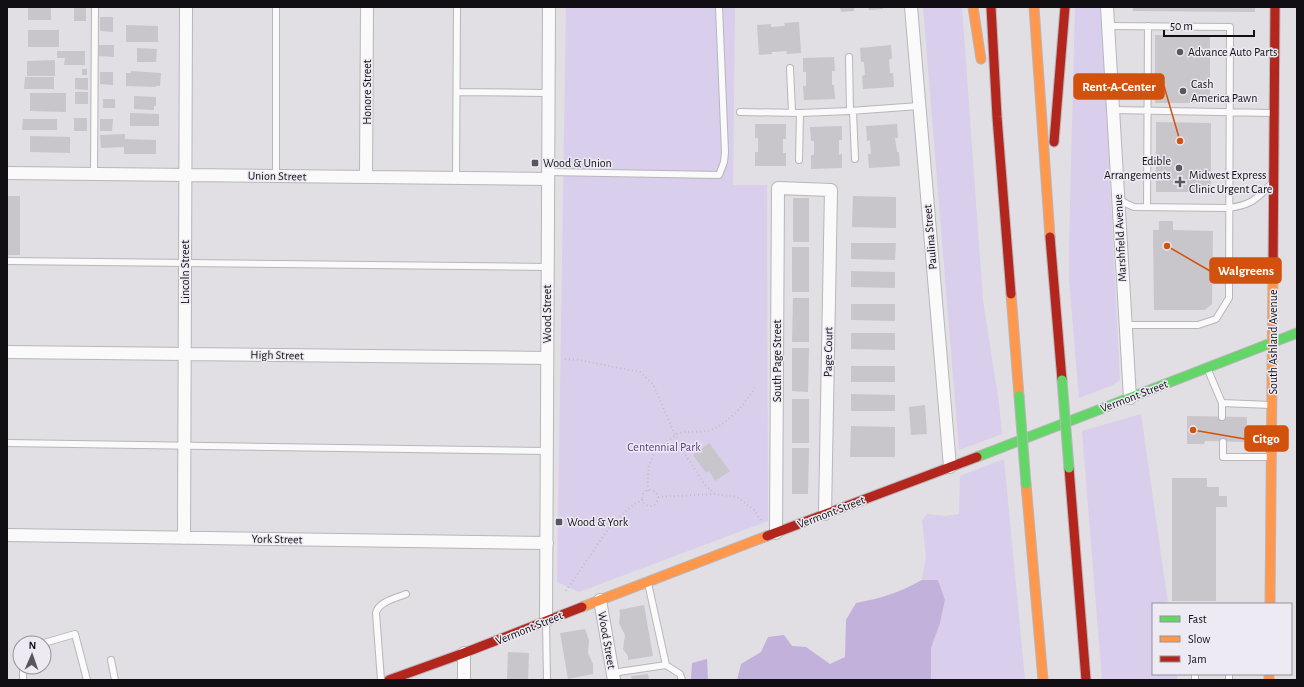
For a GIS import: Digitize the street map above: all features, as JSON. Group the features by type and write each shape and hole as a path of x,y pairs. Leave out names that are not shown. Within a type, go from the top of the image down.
{"main road":[{"path":"973,7 983,71"},
{"path":"991,7 997,117 1010,291 1043,680"},
{"path":"1034,7 1048,215 1086,680"},
{"path":"1048,215 1065,7"},
{"name":"South Ashland Avenue","path":"1270,603 1273,405 1274,7"},
{"path":"988,110 1010,291"},
{"name":"Vermont Street","path":"389,680 464,653 546,620 1058,426 1297,333"}],"street":[{"name":"Lincoln Street","path":"184,538 186,7"},
{"name":"Honore Street","path":"366,177 367,7"},
{"name":"Wood Street","path":"546,620 549,7"},
{"name":"Paulina Street","path":"911,7 950,467"},
{"name":"Marshfield Avenue","path":"1107,7 1130,398"},
{"name":"Union Street","path":"7,173 456,178 548,176"},
{"name":"South Page Street","path":"776,533 778,188 831,190"},
{"name":"Page Court","path":"825,514 831,190"},
{"name":"High Street","path":"7,352 547,358"},
{"name":"York Street","path":"7,535 547,543"},
{"name":"Wood Street","path":"600,600 613,676"},
{"path":"464,653 464,680"}],"lane":[{"path":"94,174 95,7"},
{"path":"276,7 276,176"},
{"path":"456,178 457,7"},
{"path":"548,176 719,175 724,162 725,152 719,7"},
{"path":"1108,26 1230,27 1229,298 1216,319 1198,325 1125,325"},
{"path":"1147,207 1148,26"},
{"path":"849,57 855,159"},
{"path":"790,68 792,112"},
{"path":"457,92 548,93"},
{"path":"740,112 800,113 919,106"},
{"path":"1113,110 1274,113"},
{"path":"799,160 800,113"},
{"path":"1118,198 1134,207 1229,208 1251,203 1274,181"},
{"path":"7,261 548,267"},
{"path":"1207,368 1222,402 1222,416"},
{"path":"1222,402 1273,405"},
{"path":"1223,442 1223,457 1272,457"},
{"path":"7,443 547,450"},
{"path":"648,582 666,665"},
{"path":"381,680 376,613 377,609 383,604 406,594"},
{"path":"546,620 547,680"},
{"path":"52,641 75,634 87,680"},
{"path":"111,660 115,680"},
{"path":"613,676 666,665 680,674 682,680"}],"path":[{"path":"565,359 579,360 640,372 653,384 681,448 692,466 705,485 715,494"},
{"path":"648,491 650,460 660,446 683,432 712,430 733,415 746,401 755,388"},
{"path":"648,491 653,491 658,497 655,504 650,506 643,500 644,493 648,491"},
{"path":"658,497 715,494 737,497 754,510 762,522"},
{"path":"566,591 613,522 634,504 643,500"}],"green space":[{"name":"Centennial Park","path":"566,7 735,7 733,185 767,185 768,521 579,592 557,582"},
{"path":"923,7 962,7 983,301 999,403 1002,434 959,450"},
{"path":"1075,7 1101,7 1120,380 1113,385 1079,398 1069,279"},
{"path":"1141,414 1168,603 1152,603 1152,675 1177,675 1177,680 1102,680 1082,431"},
{"path":"1004,459 1025,680 931,680 931,648 940,623 945,600 938,580 922,580 926,557 922,520 927,514 945,516 959,514 960,476"}],"shaded area":[{"path":"922,580 938,580 945,600 940,623 931,648 931,680 737,680 741,664 761,652 768,637 784,635 792,646 806,647 830,664 845,657 846,620 856,603 890,594"},
{"path":"707,659 708,680 691,680 692,663"}],"building":[{"path":"28,7 51,7 51,20 28,20"},
{"path":"840,7 854,7 854,11 841,12"},
{"path":"868,7 883,7 883,9 869,10"},
{"path":"1133,7 1255,7 1255,12 1133,11"},
{"path":"74,8 86,8 86,21 74,21"},
{"path":"100,17 113,17 113,32 100,31"},
{"path":"799,22 801,53 787,54 786,51 759,55 757,25 771,24 771,27 785,26 784,23"},
{"path":"126,25 158,26 158,42 126,42"},
{"path":"28,30 59,30 59,47 28,47"},
{"path":"1155,35 1210,35 1210,103 1155,103"},
{"path":"99,45 114,45 114,57 99,56"},
{"path":"891,45 892,59 889,59 890,73 893,73 894,87 863,89 862,76 865,75 864,62 861,62 860,48"},
{"path":"137,48 157,49 156,62 137,62"},
{"path":"57,51 85,51 85,65 64,65 65,58 57,58"},
{"path":"834,57 835,71 832,71 832,85 834,85 835,99 804,100 803,86 806,86 806,72 803,72 803,58"},
{"path":"55,60 55,76 27,76 27,61"},
{"path":"82,69 87,69 87,75 82,75"},
{"path":"131,71 161,73 160,86 126,86 126,73 131,73"},
{"path":"100,72 113,72 113,85 100,84"},
{"path":"25,77 54,77 54,89 24,89"},
{"path":"75,78 88,78 88,90 75,89"},
{"path":"75,92 88,92 88,104 75,104"},
{"path":"30,93 66,93 66,112 30,111"},
{"path":"134,96 156,97 156,106 154,106 154,110 134,109"},
{"path":"103,99 115,99 115,108 103,108"},
{"path":"130,113 159,114 159,126 130,126"},
{"path":"74,118 87,118 87,131 74,131"},
{"path":"23,119 57,119 57,130 22,130"},
{"path":"100,119 113,119 112,131 100,131"},
{"path":"1156,122 1211,123 1211,192 1156,192"},
{"path":"755,124 786,124 786,139 783,139 783,153 786,153 786,166 755,166 755,152 758,152 758,138 755,138"},
{"path":"897,124 898,138 895,138 897,152 899,152 900,166 869,168 868,154 871,154 870,140 867,141 866,126"},
{"path":"842,126 842,140 839,140 839,155 842,154 842,168 811,169 811,155 814,155 814,141 811,141 810,127"},
{"path":"125,134 125,139 156,140 156,154 124,154 124,147 101,148 100,135"},
{"path":"30,136 70,137 70,153 30,152"},
{"path":"7,196 20,196 20,255 7,255"},
{"path":"853,196 896,197 896,228 852,227"},
{"path":"793,198 809,198 809,242 793,242"},
{"path":"1159,221 1173,221 1173,230 1213,231 1212,304 1205,310 1154,310 1153,230 1159,230"},
{"path":"851,243 896,243 895,260 851,259"},
{"path":"792,247 809,247 809,292 792,292"},
{"path":"851,271 895,272 895,288 851,287"},
{"path":"793,298 809,298 809,342 792,342"},
{"path":"851,304 895,304 895,321 851,320"},
{"path":"851,333 895,333 895,350 851,349"},
{"path":"792,348 809,348 808,392 792,391"},
{"path":"851,366 895,366 895,382 851,382"},
{"path":"851,394 895,395 895,411 851,411"},
{"path":"792,399 809,399 809,443 792,443"},
{"path":"925,405 927,434 911,435 909,407"},
{"path":"1187,416 1247,417 1247,442 1205,441 1204,444 1187,444"},
{"path":"851,426 895,427 895,457 850,457"},
{"path":"709,443 730,471 715,481 709,471 706,473 693,455"},
{"path":"792,448 809,448 808,494 792,494"},
{"path":"1172,478 1207,478 1207,487 1219,487 1219,496 1227,496 1227,507 1216,507 1216,601 1172,601"},
{"path":"644,605 653,656 628,660 628,656 623,649 625,635 619,623 619,610"},
{"path":"585,629 589,640 588,653 593,664 593,674 568,679 560,633"},
{"path":"508,652 529,653 528,679 507,679"},
{"path":"648,674 649,680 632,680 631,676"}],"traffic: fast":[{"path":"977,457 1297,333"},
{"path":"1062,380 1069,468"},
{"path":"1019,396 1026,484"}],"traffic: slow":[{"path":"973,7 981,59"},
{"path":"1034,7 1050,237"},
{"path":"1270,603 1273,270"},
{"path":"1011,294 1019,396"},
{"path":"1026,484 1043,680"},
{"path":"582,607 767,536"},
{"path":"1269,675 1269,680"}],"traffic: jam":[{"path":"991,7 997,117 1011,294"},
{"path":"1054,142 1065,7"},
{"path":"1273,270 1275,7"},
{"path":"1050,237 1062,380"},
{"path":"767,536 977,457"},
{"path":"1069,468 1086,680"},
{"path":"389,680 464,653 582,607"}],"place":[{"name":"Advance Auto Parts","path":"1180,52"},
{"name":"Cash America Pawn","path":"1183,91"},
{"name":"Rent-A-Center","path":"1180,141"},
{"name":"Wood & Union","path":"535,163"},
{"name":"Edible Arrangements","path":"1179,168"},
{"name":"Midwest Express Clinic Urgent Care","path":"1180,182"},
{"name":"Walgreens","path":"1167,246"},
{"name":"Citgo","path":"1193,430"},
{"name":"Wood & York","path":"559,522"}]}
